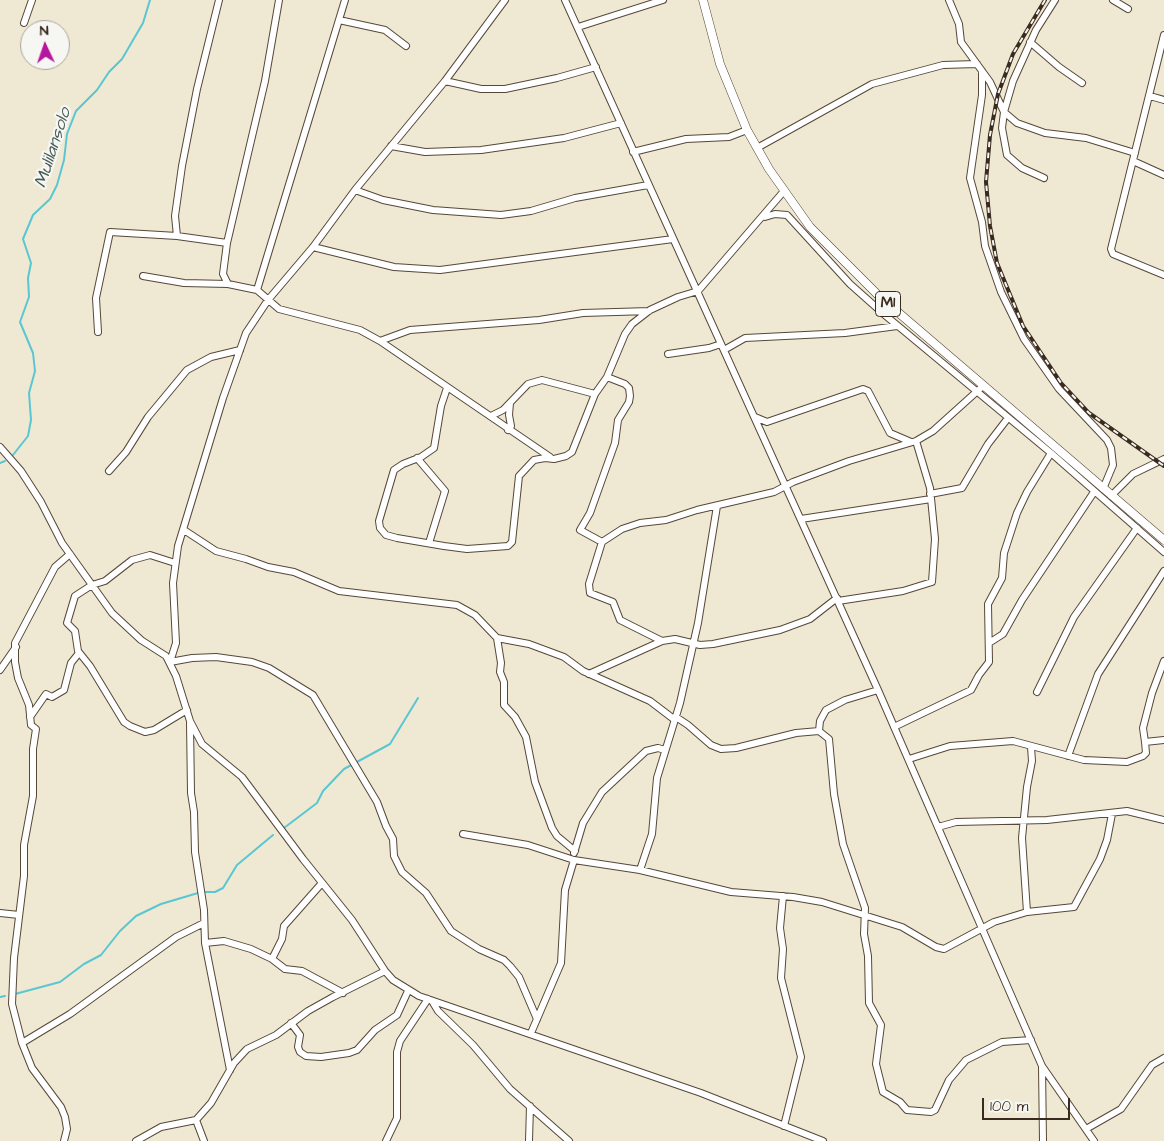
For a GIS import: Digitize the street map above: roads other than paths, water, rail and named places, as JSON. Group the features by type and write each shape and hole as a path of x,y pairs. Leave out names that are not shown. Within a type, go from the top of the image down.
{"main road":[{"name":"M1","path":"704,0 720,64 747,130 784,191 810,227 844,264 1098,490 1111,496 1164,540"}],"street":[{"path":"25,20 32,0"},
{"path":"177,236 175,216 179,181 197,90 219,0"},
{"path":"228,284 223,274 227,243 265,81 279,0"},
{"path":"257,290 345,0"},
{"path":"170,662 176,643 173,583 175,563 246,333 268,300 313,247 354,190 445,81 505,0"},
{"path":"565,0 909,759 1042,1066 1094,1141"},
{"path":"578,27 663,0"},
{"path":"949,0 959,24 961,42 982,71 1004,112 1018,124 1052,135 1086,138 1135,153"},
{"path":"1044,178 1022,168 1007,156 1003,139 1004,112 1011,87 1030,42 1055,0"},
{"path":"1113,0 1128,8"},
{"path":"339,20 385,30 406,46"},
{"path":"1164,35 1111,251 1113,254 1164,275"},
{"path":"1030,42 1082,83"},
{"path":"757,148 872,84 942,65 977,64"},
{"path":"445,81 481,89 505,89 549,80 596,67"},
{"path":"982,71 982,95 970,178 982,222 985,246 1001,292 1024,339 1059,389 1108,440 1113,464 1098,490 1022,600 1003,634 989,643"},
{"path":"1150,96 1164,100"},
{"path":"391,146 425,152 481,150 564,138 621,123"},
{"path":"633,152 676,141 729,137 747,130"},
{"path":"1133,161 1164,175"},
{"path":"354,190 383,200 433,210 501,215 531,211 583,196 648,185"},
{"path":"447,388 437,425 434,448 394,470 379,521 380,528 386,535 397,538 467,549 511,545 518,476 534,460 554,459 566,456 572,452 595,394 607,377 625,334 632,324 650,310 678,297 698,291 764,217 784,191"},
{"path":"764,217 776,214 787,215 850,284 976,392 1098,490 1164,552"},
{"path":"98,332 96,298 110,232 177,236 227,243"},
{"path":"313,247 394,267 440,270 673,239"},
{"path":"143,276 184,283 228,284 257,290 279,309 360,330 436,378 447,388 491,416 508,430 554,459"},
{"path":"380,341 410,330 539,320 583,313 650,310"},
{"path":"668,354 722,347 745,338 845,333 897,326"},
{"path":"109,471 126,452 148,417 187,370 207,358 240,350"},
{"path":"602,542 580,530 590,513 615,443 618,420 629,402 630,396 629,388 625,384 607,377"},
{"path":"491,416 503,410 528,384 542,380 595,394"},
{"path":"662,641 620,620 613,602 590,593 589,584 602,542 622,530 640,523 666,520 697,510 754,498 849,460 913,441 933,431 983,386"},
{"path":"755,416 767,422 863,389 868,391 890,433 913,441"},
{"path":"508,430 511,426 509,415 510,403"},
{"path":"801,519 930,496 962,488 988,444 1008,418"},
{"path":"589,674 662,641 675,639 713,644 780,630 810,618 837,600 903,591 932,582 935,539 930,496 913,441"},
{"path":"0,447 32,487 70,554 112,613 127,629 154,650 166,656 170,662 190,721 202,744 242,777 322,883 361,931 385,971 408,991 701,1093 823,1141"},
{"path":"894,727 971,690 978,674 989,662 988,604 1002,578 1004,553 1017,513 1027,492 1051,454"},
{"path":"417,458 445,491 429,543"},
{"path":"1111,496 1133,474 1164,459"},
{"path":"640,870 652,834 655,787 694,643 717,506"},
{"path":"1037,692 1074,617 1137,528"},
{"path":"184,530 216,551 246,558 268,568 294,572 339,591 457,605 475,614 497,638 502,664 500,672 504,682 504,705 515,717 526,737 535,782 552,828 557,836 575,850"},
{"path":"64,1141 67,1129 61,1107 32,1068 22,1043 12,1004 24,845 34,780 33,749 36,729 31,725 29,705 18,678 15,643 55,567 70,554"},
{"path":"175,563 156,556 143,555 132,560 105,581 92,585 75,596 67,623 75,631 79,653 90,666 124,722 144,732 154,730 187,710"},
{"path":"1068,756 1098,674 1164,571"},
{"path":"497,638 529,644 558,655 589,674 640,696 688,725 711,745 721,749 736,748 796,733 819,731 829,739 834,794 843,844 863,896 864,934 868,956 869,1003 882,1031 876,1053 876,1064 883,1092 900,1102 905,1109 931,1112 935,1110 949,1080 966,1060 1002,1042 1031,1040"},
{"path":"0,670 16,647"},
{"path":"30,717 46,694 52,697 64,690 71,663 79,653"},
{"path":"170,662 192,658 216,657 252,662 269,668 314,695 377,802 393,840 394,856 399,866 426,893 451,931 472,946 504,960 510,966 519,977 537,1019"},
{"path":"909,759 950,746 1013,741 1084,760 1127,762 1143,756 1146,752 1143,728 1152,693 1164,661"},
{"path":"819,731 820,721 826,710 845,700 878,690"},
{"path":"190,721 191,793 205,943 230,1070"},
{"path":"1145,742 1164,740"},
{"path":"1027,912 1022,838 1027,787 1032,762 1031,747"},
{"path":"530,1033 563,955 564,897 583,824 602,792 646,751 658,748 665,750"},
{"path":"938,826 956,822 1024,820 1130,811 1164,820"},
{"path":"463,834 528,845 574,859 640,870 731,892 783,896 822,902 902,927 936,947 944,949 983,927 1027,912 1070,908 1077,904 1100,859 1107,840 1112,814"},
{"path":"272,959 282,939 284,926 322,883"},
{"path":"783,896 780,928 783,949 781,978 801,1057 784,1126"},
{"path":"0,913 19,915"},
{"path":"22,1043 42,1032 127,974 176,937 204,923"},
{"path":"205,943 230,942 272,959 285,969 302,971 342,993"},
{"path":"136,1141 161,1127 196,1120 211,1103 230,1070 248,1049 276,1035 308,1012 385,971"},
{"path":"291,1023 300,1035 298,1047 300,1052 306,1056 321,1057 349,1054 357,1050 375,1030 397,1014 408,991"},
{"path":"430,1000 451,1026 473,1045 510,1089 569,1141"},
{"path":"386,1141 397,1118 397,1052 400,1041 430,1000"},
{"path":"1086,1129 1121,1109 1152,1065 1164,1058"},
{"path":"1042,1066 1043,1141"},
{"path":"529,1141 530,1106"},
{"path":"196,1120 204,1141"}],"waterway":[{"name":"Mulilansolo","path":"13,455 28,436 31,420 29,393 35,371 33,353 20,322 29,297 28,278 31,263 23,239 33,215 50,199 57,185 64,160 67,134 76,111 97,90 109,72 122,59 143,23 150,0"},
{"name":"Mulilansolo","path":"0,463 5,461"},
{"path":"284,828 317,803 323,791 344,769 390,744 418,698"},
{"path":"205,892 215,892 223,888 237,865 273,835"},
{"path":"15,994 60,982 84,964 101,955 120,931 136,916 161,904 198,893"},
{"path":"0,997 5,996"}],"railway":[{"path":"1045,0 1013,54 998,94 990,135 986,182 990,226 997,263 1023,326 1061,383 1089,413 1164,466"}]}
